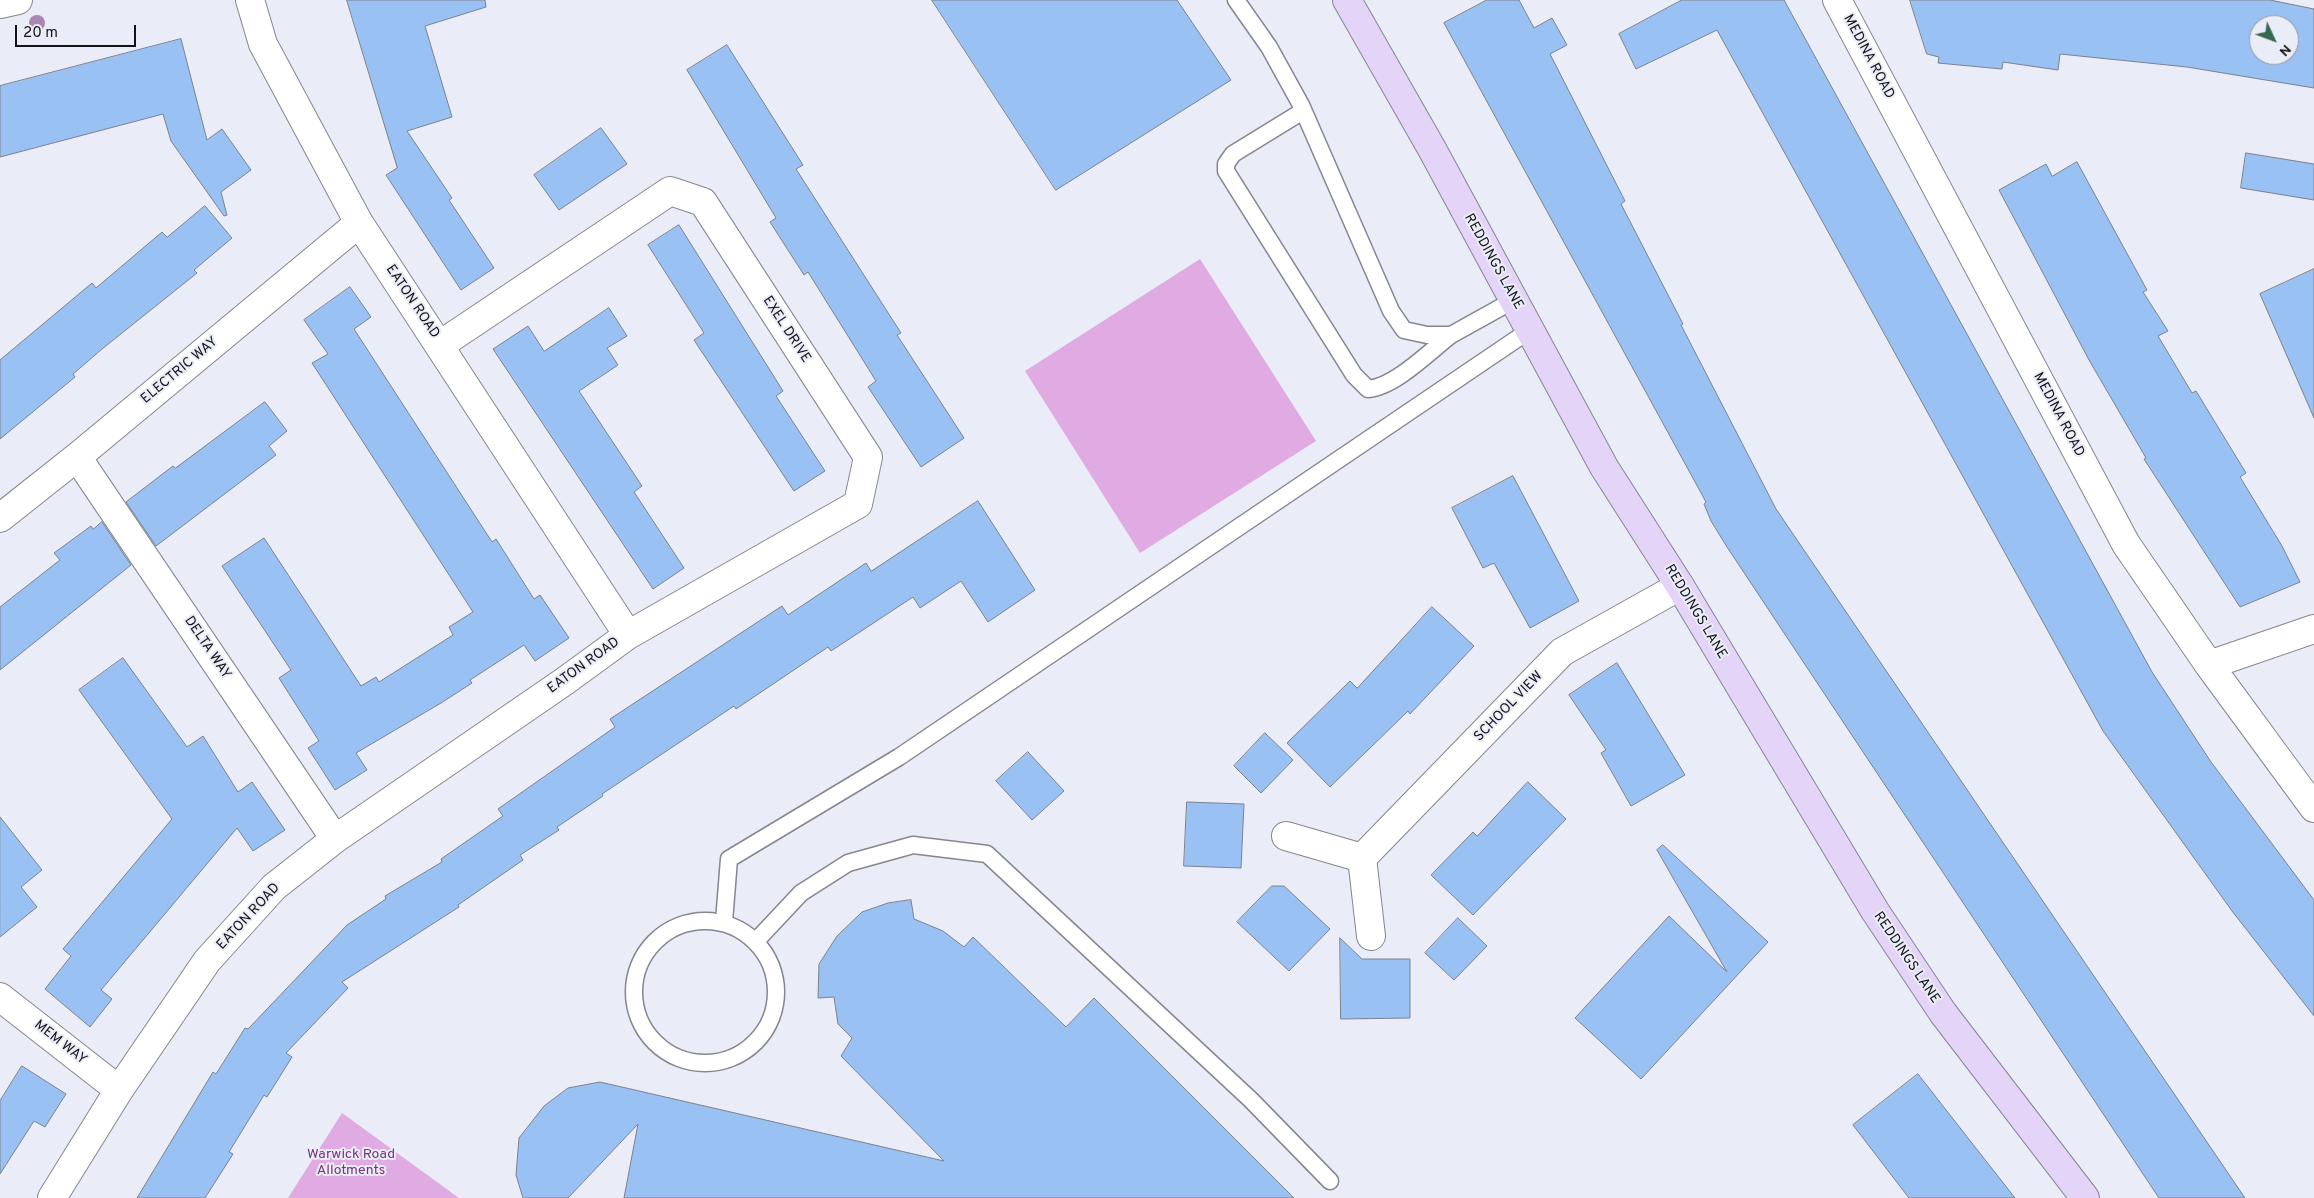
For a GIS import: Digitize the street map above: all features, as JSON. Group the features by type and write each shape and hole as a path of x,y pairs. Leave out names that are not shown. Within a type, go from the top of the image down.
{"street":[{"path":"0,4 18,0"},
{"name":"EATON ROAD","path":"52,1198 119,1090 207,962 274,887 335,839 565,681 628,635 359,223 263,44 250,0"},
{"name":"REDDINGS LANE","path":"1347,0 1432,149 1604,467 1680,586 1875,911 1943,1013 2085,1198"},
{"name":"MEDINA ROAD","path":"1837,0 2126,544 2209,665 2314,808"},
{"name":"EXEL DRIVE","path":"440,345 670,191 703,202 868,457 858,504 628,635"},
{"name":"ELECTRIC WAY","path":"0,518 77,457 359,223"},
{"name":"DELTA WAY","path":"77,457 335,839"},
{"name":"SCHOOL VIEW","path":"1362,858 1562,652 1680,586"},
{"path":"2209,665 2314,629"},
{"path":"1286,836 1362,858 1371,936"},
{"name":"MEM WAY","path":"0,997 119,1090"}],"lane":[{"path":"1236,0 1269,47 1303,111 1395,317 1404,330 1427,335 1451,334"},
{"path":"1303,111 1233,154 1226,164 1226,171 1354,375 1368,389 1375,389 1400,376 1451,334 1514,300"},
{"path":"724,922 729,859 899,757 1530,330"},
{"path":"756,941 801,893 848,862 913,844 987,854 1251,1100 1330,1181"},
{"path":"700,920 724,922 741,930 756,941 770,960 776,984 775,1008 765,1030 749,1049 727,1060 704,1064 680,1060 659,1048 643,1029 634,1006 633,982 641,959 656,940 676,926 700,920"}],"green space":[{"path":"1200,259 1316,441 1140,553 1025,371"},
{"name":"Warwick Road Allotments","path":"342,1113 459,1198 288,1198"}],"building":[{"path":"347,0 485,0 486,7 425,26 452,117 407,131 452,198 449,200 494,268 461,290 386,175 397,168"},
{"path":"932,0 1177,0 1231,80 1056,190"},
{"path":"1487,0 1519,0 1534,28 1552,18 1567,45 1550,54 1625,201 1621,204 1683,324 1681,325 1776,509 2245,1198 2159,1198 1727,547 1711,521 1704,504 1706,502 1444,23"},
{"path":"1682,0 1784,0 2152,672 2211,762 2314,900 2314,1016 2232,911 2103,731 1717,30 1636,69 1619,34"},
{"path":"1910,0 2270,0 2314,9 2314,88 2187,67 2060,54 2058,70 2003,62 2002,69 1938,63 1939,57 1927,54"},
{"path":"181,39 207,140 222,129 251,170 221,192 227,215 224,216 171,141 163,114 0,157 0,86"},
{"path":"727,45 803,165 796,169 901,333 897,335 964,438 921,467 868,387 876,381 808,272 804,275 770,222 776,218 687,70"},
{"path":"601,128 627,164 559,210 534,175"},
{"path":"2246,153 2314,164 2314,200 2241,188"},
{"path":"2077,162 2147,290 2143,292 2168,331 2158,336 2192,393 2196,391 2246,473 2240,477 2282,546 2300,582 2240,607 2144,459 2146,458 2089,360 1999,190 2046,164 2052,176"},
{"path":"205,206 232,238 194,270 197,273 102,349 73,374 75,377 0,439 0,360 92,283 96,288 162,232 167,237"},
{"path":"679,225 783,391 776,396 825,471 794,491 694,340 704,333 648,245"},
{"path":"2314,269 2314,418 2260,294"},
{"path":"350,287 371,317 354,329 492,542 496,539 534,599 540,595 569,638 535,661 524,645 470,680 472,683 441,703 356,753 367,770 335,790 308,748 319,741 279,678 291,670 222,566 264,538 361,686 376,677 379,682 453,635 449,627 473,612 312,363 328,354 304,320"},
{"path":"609,308 627,336 607,348 618,365 579,391 642,486 634,492 684,568 653,589 493,349 528,326 544,351"},
{"path":"265,402 287,431 269,446 276,455 156,546 126,502 173,466 175,468"},
{"path":"1513,476 1579,601 1530,628 1494,563 1483,568 1452,508"},
{"path":"978,501 1035,590 988,622 961,581 920,608 913,597 831,651 828,647 736,709 734,706 602,794 603,796 557,827 559,830 520,855 523,860 458,905 459,907 342,982 348,988 286,1053 292,1057 267,1097 264,1095 229,1152 233,1154 205,1198 137,1198 213,1072 216,1074 245,1028 248,1029 347,925 386,899 385,896 442,862 441,859 503,816 498,809 615,727 610,719 782,606 788,615 866,563 871,571"},
{"path":"102,522 131,565 0,670 0,607 60,560 54,553 91,526 93,529"},
{"path":"1432,607 1474,646 1410,714 1408,711 1330,787 1287,743 1350,681 1357,688"},
{"path":"123,658 187,747 203,736 238,792 252,782 285,830 253,851 237,828 101,990 112,999 90,1027 45,989 71,956 63,949 172,819 79,690"},
{"path":"1617,663 1685,775 1631,806 1601,753 1606,750 1569,695"},
{"path":"1265,733 1293,760 1261,793 1234,766"},
{"path":"1028,752 1064,791 1032,820 996,781"},
{"path":"1528,782 1566,819 1473,915 1431,875 1473,832 1477,836"},
{"path":"1187,802 1244,804 1241,868 1184,866"},
{"path":"0,817 42,870 21,887 37,907 0,937"},
{"path":"1663,845 1768,942 1641,1079 1575,1018 1669,916 1727,972 1657,850"},
{"path":"1272,886 1284,886 1330,929 1289,971 1237,922"},
{"path":"911,900 914,919 943,931 964,947 973,937 1066,1027 1094,998 1294,1198 624,1198 638,1124 568,1198 523,1198 516,1175 519,1138 544,1106 568,1088 600,1082 944,1161 841,1056 852,1038 838,1024 834,997 818,998 819,964 837,936 862,912 888,903"},
{"path":"1458,918 1487,946 1454,980 1425,953"},
{"path":"1340,938 1362,959 1410,959 1410,1018 1341,1019"},
{"path":"22,1066 66,1094 45,1127 34,1121 0,1174 0,1101"},
{"path":"1918,1074 2015,1198 1909,1198 1853,1125"}]}
